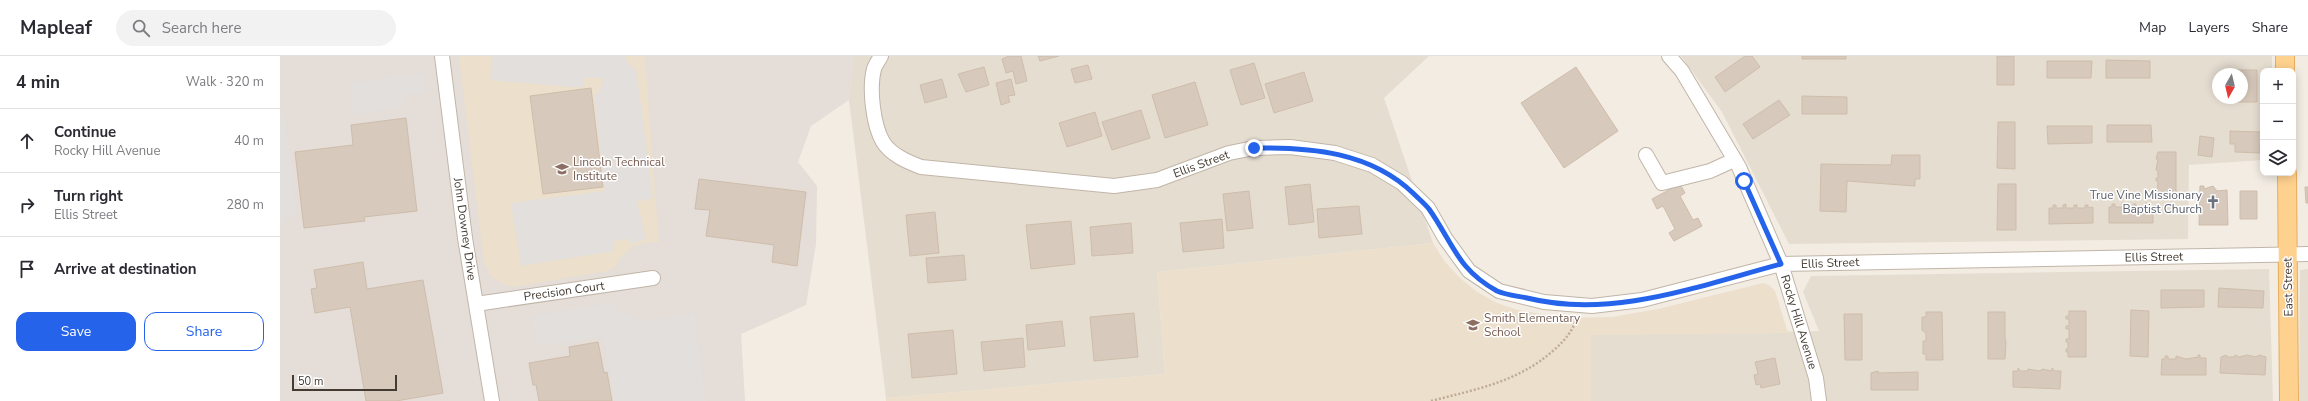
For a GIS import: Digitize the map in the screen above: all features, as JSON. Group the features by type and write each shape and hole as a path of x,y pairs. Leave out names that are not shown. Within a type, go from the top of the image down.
{"main road":[{"path":"2285,56 2285,68"},
{"name":"East Street","path":"2286,176 2289,401"}],"street":[{"name":"John Downey Drive","path":"442,56 476,304 492,401"},
{"name":"Ellis Street","path":"881,56 874,68 872,92 875,116 884,142 902,160 921,167 1114,186 1157,180 1229,153 1254,148 1290,147 1335,153 1372,165 1402,183 1428,208 1445,238 1468,271 1499,292 1544,302 1592,306 1642,300 1781,264 2308,254"},
{"name":"Rocky Hill Avenue","path":"1669,56 1682,70 1734,160 1781,264 1816,378 1819,401"},
{"path":"1646,155 1662,183 1710,171 1734,160"},
{"name":"Precision Court","path":"476,304 652,278"}],"path":[{"path":"1431,401 1486,387 1524,373 1561,344 1573,332 1577,318"}],"shaded area":[{"path":"280,56 853,56 849,100 811,126 798,162 817,186 816,244 806,305 741,334 745,401 280,401"},
{"name":"Lincoln Technical Institute","path":"459,56 645,56 659,242 650,242 634,246 621,257 615,267 607,271 514,287 502,284 491,276 484,263"},
{"path":"492,56 626,56 627,63 631,67 636,68 653,198 637,202 646,239 630,244 629,239 613,241 614,251 521,266 511,203 605,191 594,95 598,94 603,81 602,78 584,78 584,87 574,87 490,80"},
{"path":"853,56 1429,56 1384,98 1433,243 1157,272 1165,374 886,398 849,100"},
{"path":"1681,56 2272,56 2272,68 2260,68 2260,160 2189,165 2188,239 1789,244 1722,112"},
{"path":"424,73 427,92 403,95 403,108 352,114 350,83"},
{"path":"280,112 285,112 297,215 290,215 284,224 280,225"},
{"name":"Smith Elementary School","path":"1433,243 1445,262 1460,278 1477,292 1497,303 1518,310 1564,318 1612,317 1658,309 1763,283 1769,285 1775,291 1788,333 1591,335 1591,401 886,401 886,398 1165,374 1157,272"},
{"path":"2269,269 2273,401 1591,401 1591,335 1819,331 1803,292 1811,276"},
{"path":"2308,269 2308,401 2299,401 2300,270"},
{"path":"612,303 623,313 634,318 657,320 694,313 706,401 614,401 603,337 538,346 531,316"}],"building":[{"path":"1009,56 1021,56 1027,81 1016,84 1013,71 1006,73 1002,59"},
{"path":"1038,56 1059,56 1040,61"},
{"path":"1745,56 1752,56 1760,67 1725,92 1715,77"},
{"path":"1802,56 1846,56 1846,59 1802,59"},
{"path":"1997,56 2014,56 2014,85 1997,85"},
{"path":"2106,60 2150,61 2150,78 2106,78"},
{"path":"2047,61 2092,61 2091,78 2047,78"},
{"path":"1254,63 1265,98 1241,105 1230,70"},
{"path":"1088,65 1092,79 1075,83 1071,69"},
{"path":"984,67 989,85 966,92 958,74"},
{"path":"1576,67 1618,131 1564,168 1521,103"},
{"path":"2248,70 2257,70 2257,102 2248,102"},
{"path":"1304,72 1313,101 1274,113 1265,84"},
{"path":"942,79 947,97 925,103 920,85"},
{"path":"1011,79 1015,95 1008,96 1010,102 1001,105 996,83"},
{"path":"1195,82 1208,125 1165,138 1152,95"},
{"path":"591,88 603,187 543,194 530,96"},
{"path":"1802,96 1847,97 1847,114 1802,114"},
{"path":"1779,100 1790,115 1753,139 1743,124"},
{"path":"1141,110 1150,138 1112,150 1102,122"},
{"path":"1095,112 1102,136 1067,147 1059,123"},
{"path":"406,118 417,211 364,217 365,221 304,228 295,152 353,145 351,125"},
{"path":"1998,122 2015,122 2015,169 1997,168"},
{"path":"2107,125 2151,125 2152,142 2107,142"},
{"path":"2047,126 2092,126 2092,143 2048,144"},
{"path":"2230,131 2260,132 2260,153 2235,152 2235,144 2230,144"},
{"path":"2200,136 2214,138 2212,157 2198,155"},
{"path":"2158,152 2176,152 2176,196 2157,195 2158,181 2156,181 2156,178 2158,178 2158,171 2156,170 2158,159 2156,159"},
{"path":"1892,155 1920,155 1920,179 1915,179 1915,186 1847,181 1846,212 1820,211 1821,164 1891,165"},
{"path":"699,179 806,192 797,266 772,262 774,245 706,236 710,210 695,209"},
{"path":"1310,184 1314,222 1289,225 1285,187"},
{"path":"1680,184 1685,193 1680,196 1693,220 1698,218 1702,226 1674,241 1669,233 1675,229 1663,206 1657,209 1652,199"},
{"path":"1998,184 2016,184 2016,230 1997,230"},
{"name":"True Vine Missionary Baptist Church","path":"2200,186 2204,186 2204,189 2213,186 2217,191 2227,190 2228,225 2199,225"},
{"path":"2305,187 2308,187 2308,203 2306,203"},
{"path":"1249,191 1253,228 1227,231 1223,194"},
{"path":"2240,191 2257,191 2257,219 2240,219"},
{"path":"2122,203 2126,203 2126,207 2133,207 2133,204 2136,204 2136,207 2145,207 2145,203 2147,203 2147,207 2153,207 2153,223 2109,223 2109,207 2112,207 2112,204 2115,204 2115,207 2123,207"},
{"path":"2066,204 2066,208 2074,208 2074,205 2077,205 2077,208 2085,208 2085,205 2088,205 2088,208 2093,207 2093,223 2049,224 2049,208 2053,208 2053,205 2056,205 2056,208 2063,208 2063,205"},
{"path":"1359,206 1362,234 1319,238 1317,209"},
{"path":"935,212 939,253 910,256 906,215"},
{"path":"1222,219 1224,248 1183,252 1180,223"},
{"path":"1071,221 1075,264 1031,269 1026,225"},
{"path":"1131,223 1133,253 1092,256 1090,227"},
{"path":"964,255 966,280 928,283 926,258"},
{"path":"363,262 367,289 423,280 443,393 396,401 366,401 350,307 315,313 311,289 317,288 314,270"},
{"path":"2219,288 2264,291 2263,308 2218,307"},
{"path":"2161,290 2204,290 2204,307 2161,308"},
{"path":"2131,310 2149,311 2148,357 2130,356"},
{"path":"2069,311 2086,311 2086,357 2068,357 2068,352 2066,352 2066,349 2068,349 2068,342 2066,342 2066,339 2069,339 2069,329 2066,329 2066,326 2069,326 2069,319 2066,319 2066,316 2069,316"},
{"path":"1926,312 1942,312 1943,360 1926,360 1926,354 1923,354 1923,341 1926,341 1926,333 1922,330 1922,317 1926,317"},
{"path":"1988,312 2005,312 2005,359 1988,359"},
{"path":"1134,313 1138,357 1094,361 1090,317"},
{"path":"1844,314 1862,314 1862,360 1845,360"},
{"path":"1062,321 1065,346 1028,350 1026,325"},
{"path":"953,330 957,374 912,378 908,334"},
{"path":"1023,338 1025,367 984,371 981,342"},
{"path":"598,342 604,373 607,372 612,401 539,401 536,385 533,385 529,363 570,356 569,347"},
{"path":"2198,355 2200,355 2200,358 2206,358 2206,375 2161,375 2162,359 2165,359 2165,356 2168,356 2168,359 2176,359 2176,356 2186,359 2198,357"},
{"path":"2226,355 2228,357 2235,357 2235,355 2239,357 2247,355 2256,357 2259,355 2266,357 2265,375 2220,373 2221,357"},
{"path":"1775,358 1780,384 1761,388 1760,384 1756,385 1754,375 1758,374 1755,362"},
{"path":"2018,368 2021,371 2028,371 2028,369 2040,371 2042,369 2052,371 2052,368 2055,371 2061,371 2060,389 2013,387 2013,371 2018,371"},
{"path":"1878,371 1878,373 1918,372 1918,390 1871,390 1871,373"}],"place":[{"name":"Lincoln Technical Institute","path":"562,169"},
{"name":"True Vine Missionary Baptist Church","path":"2213,202"},
{"name":"Smith Elementary School","path":"1473,325"}],"route":[{"path":"1254,148 1290,147 1335,153 1372,165 1402,183 1428,208 1445,238 1468,271 1499,292 1544,302 1592,306 1642,300 1781,264 1744,181"}]}
